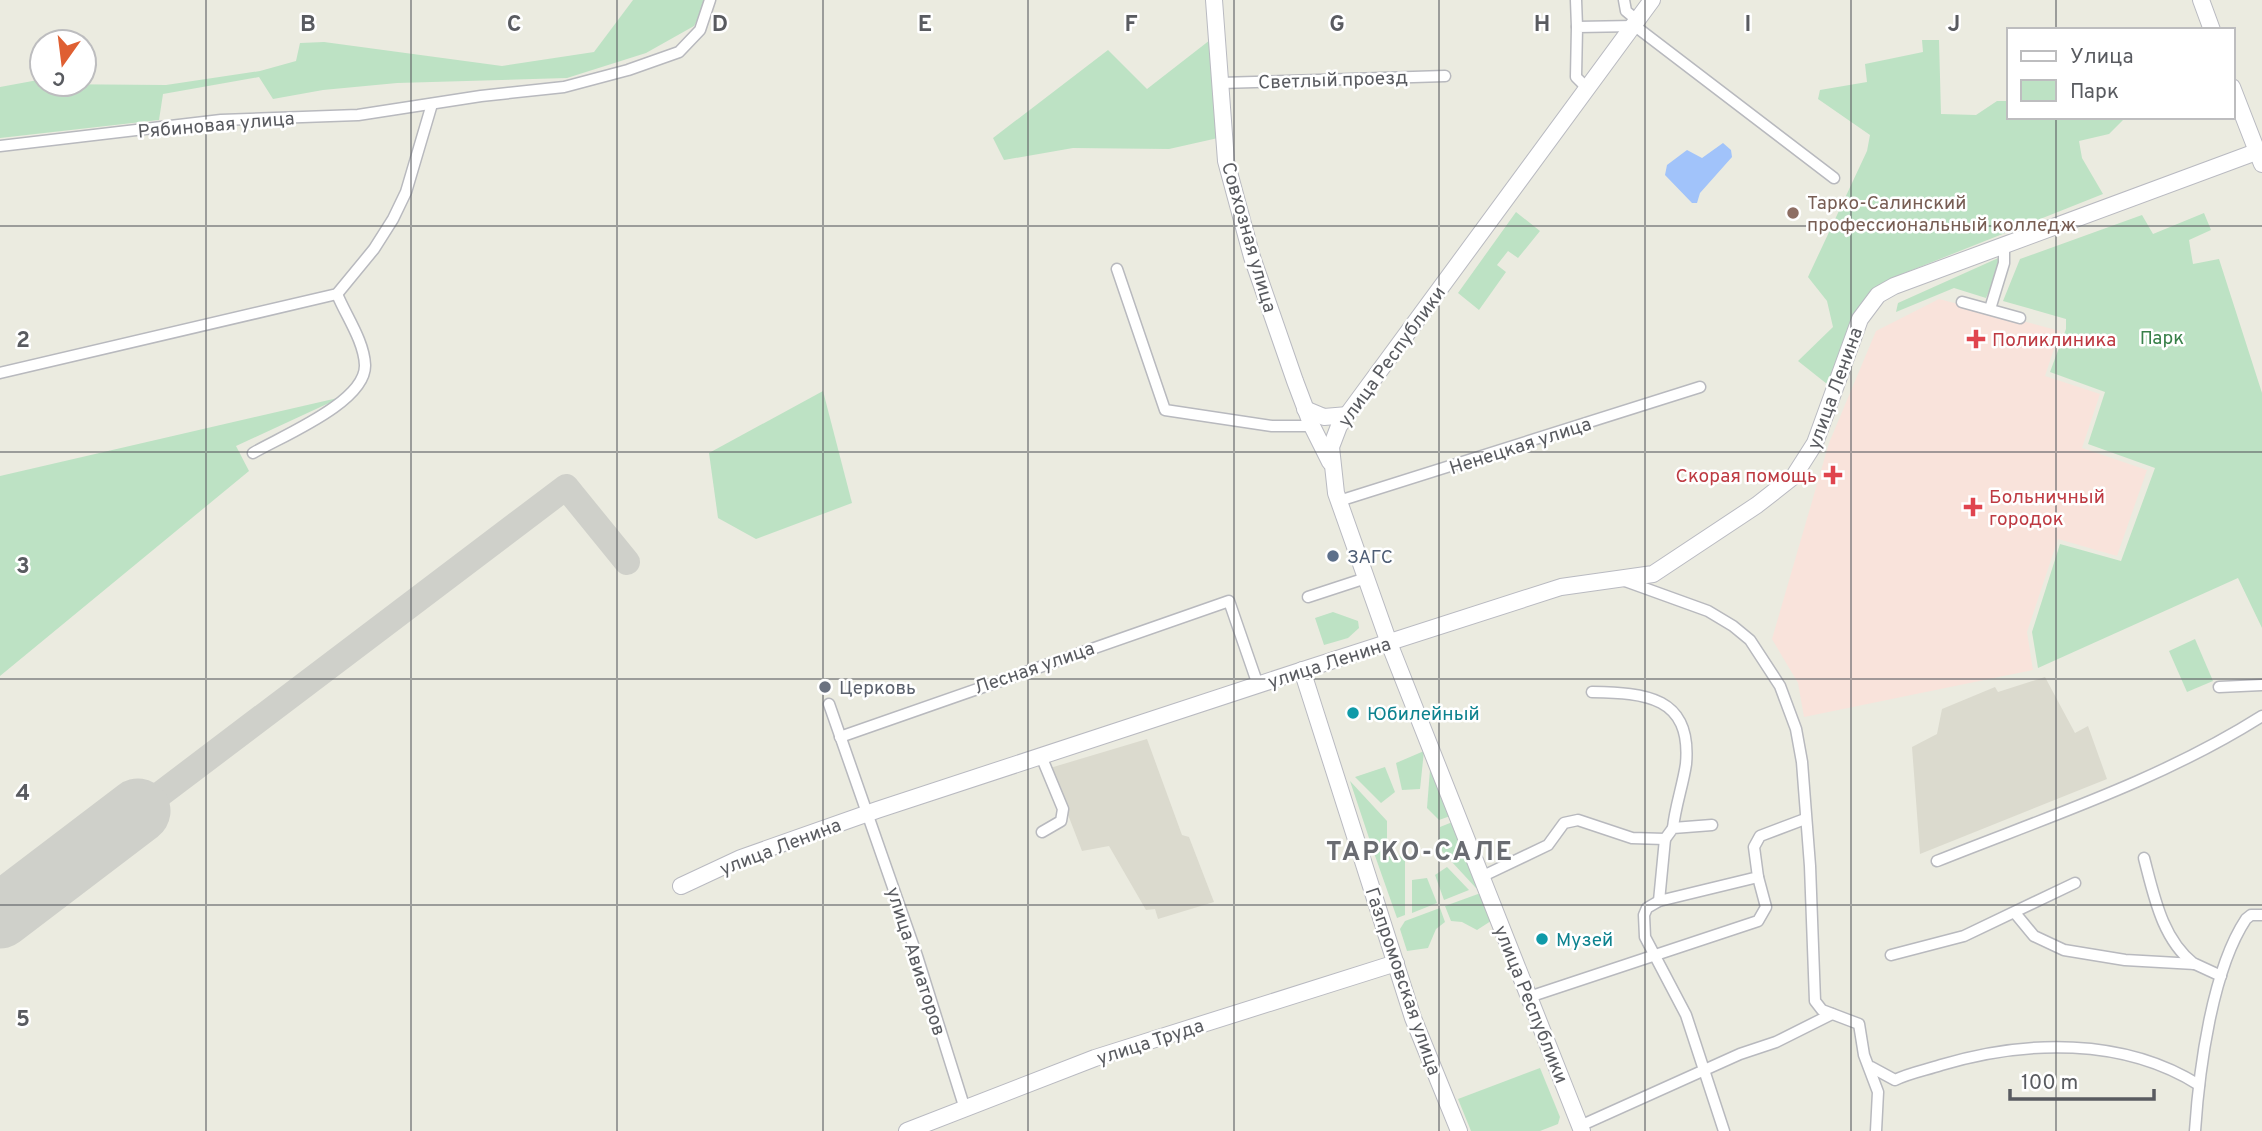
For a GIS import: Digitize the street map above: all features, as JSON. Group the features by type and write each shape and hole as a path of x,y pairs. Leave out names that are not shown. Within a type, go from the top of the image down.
{"street":[{"name":"Рябиновая улица","path":"0,146 221,120 358,115 564,87 628,70 679,52 700,30 710,0"},
{"name":"Совхозная улица","path":"1214,0 1226,160 1252,257 1311,426 1333,467"},
{"path":"1576,0 1576,77 1587,88"},
{"path":"1624,0 1626,11 1637,24 1834,178"},
{"name":"улица Республики","path":"1576,1129 1529,997 1389,643 1339,501 1331,447 1348,415 1653,0"},
{"path":"2201,0 2211,28"},
{"path":"1577,27 1637,24"},
{"name":"Светлый проезд","path":"1220,83 1445,76"},
{"path":"2234,92 2260,156"},
{"path":"0,373 337,294 374,249 393,219 406,192 432,104"},
{"name":"улица Ленина","path":"681,886 741,858 1302,670 1561,587 1653,574 1794,476 1815,443 1860,319 1878,295 1894,286 2004,245 2260,156"},
{"path":"1990,309 2004,263 2004,245"},
{"path":"1117,269 1165,410 1272,426 1311,426"},
{"path":"253,453 334,408 356,391 364,379 365,362 337,294"},
{"path":"1962,302 2020,318"},
{"name":"Ненецкая улица","path":"1339,501 1700,387"},
{"path":"1305,409 1324,417 1348,415"},
{"path":"1662,593 1660,580 1664,568"},
{"path":"1308,597 1366,578"},
{"name":"улица Ленина","path":"1619,580 1708,611 1750,640 1774,674 1796,729 1810,866 1815,1001 1822,1010 1832,1014"},
{"name":"Лесная улица","path":"840,737 1229,601 1258,685"},
{"name":"Газпромовская улица","path":"1302,670 1413,1018 1459,1131"},
{"path":"2219,687 2262,685"},
{"path":"1592,692 1640,694 1665,702 1682,721 1686,741 1685,765 1673,828 1665,839 1660,901"},
{"name":"улица Авиаторов","path":"829,704 869,814 965,1109"},
{"path":"1937,861 2151,776 2208,749 2262,716"},
{"path":"1041,756 1063,809 1061,821 1042,832"},
{"path":"1529,997 1758,921 1766,907 1754,847 1760,836 1805,819"},
{"path":"1481,877 1548,845 1564,823 1578,820 1632,838 1665,839"},
{"path":"1673,828 1712,825"},
{"path":"2144,859 2155,901 2174,945 2195,964 2221,976"},
{"path":"1724,1131 1686,1015 1657,955 1649,947 1643,925 1647,908 1660,901 1758,877"},
{"path":"1891,955 1964,936 2015,914 2075,883"},
{"path":"2015,914 2034,936 2064,950 2125,960 2195,964"},
{"path":"2195,1131 2199,1085 2221,976 2237,932 2251,915 2262,915"},
{"name":"улица Труда","path":"907,1131 1095,1058 1396,963"},
{"path":"1576,1129 1776,1042 1832,1014 1859,1024 1878,1092 1876,1131"},
{"path":"1878,1092 1884,1084 1962,1059 2032,1046 2097,1050 2137,1059 2170,1069 2199,1085"},
{"path":"1869,1065 1880,1074 1895,1080"}],"shaded area":[{"name":"Больничный городок","path":"1939,299 2060,331 2045,376 2100,394 2082,448 2147,470 2117,556 2058,539 2027,632 2033,670 1804,717 1798,683 1772,639 1829,443 1876,331"},
{"path":"2045,677 2075,733 2088,726 2107,779 1920,854 1912,747 1937,734 1942,709 1995,687 1998,692"},
{"path":"1147,739 1182,835 1189,837 1214,902 1158,919 1155,909 1146,910 1109,846 1082,851 1050,768"}],"green space":[{"path":"633,0 708,0 694,26 646,53 567,78 397,83 323,90 273,99 259,77 163,94 159,120 0,138 0,87 28,82 28,98 98,98 98,84 166,85 260,71 296,61 300,43 324,42 502,66 594,52"},
{"path":"1210,40 1218,138 1169,149 1073,148 1004,160 993,138 1108,50 1147,89"},
{"path":"1922,40 1939,40 1941,114 1976,115 1997,101 2007,101 2007,119 2122,119 2109,134 2079,141 2082,158 2103,194 1892,278 1851,321 1832,388 1798,361 1833,327 1827,301 1808,277 1867,151 1870,135 1818,99 1820,90 1867,82 1865,64 1923,52"},
{"path":"1516,212 1540,231 1518,258 1508,251 1497,265 1506,272 1479,310 1458,293"},
{"name":"Парк","path":"2204,213 2211,230 2189,240 2193,264 2219,259 2262,393 2262,628 2238,578 2038,668 2032,632 2060,544 2121,561 2155,468 2088,444 2105,392 2050,372 2066,329 2066,319 2003,301 2020,259 2142,215 2153,234"},
{"path":"2005,255 1986,298 1954,288 1896,312 1898,303"},
{"path":"823,391 852,503 756,539 718,518 709,453"},
{"path":"342,397 236,446 249,471 0,676 0,476"},
{"path":"1333,612 1358,621 1359,628 1348,638 1324,645 1315,618"},
{"path":"2195,639 2213,681 2187,692 2169,651"},
{"path":"1424,751 1420,789 1402,790 1396,763"},
{"path":"1431,757 1453,815 1439,820 1427,808"},
{"path":"1385,767 1395,792 1381,803 1355,777"},
{"path":"1350,781 1387,821 1387,840 1372,847"},
{"path":"1455,821 1480,886 1476,888 1439,848 1440,827"},
{"path":"1390,848 1405,860 1405,915 1397,918 1374,853"},
{"path":"1447,867 1469,890 1444,900 1435,875"},
{"path":"1427,878 1437,903 1412,913 1412,880"},
{"path":"1478,894 1486,896 1494,919 1477,930 1462,922 1451,921 1445,906"},
{"path":"1440,908 1445,922 1436,929 1428,948 1407,951 1400,929 1405,921"},
{"path":"1540,1068 1560,1117 1558,1124 1540,1131 1471,1131 1458,1099"}],"water":[{"path":"1723,143 1731,150 1732,157 1700,193 1697,203 1692,203 1665,175 1667,165 1687,150 1702,158"}],"taxiway":[{"path":"138,811 566,487 627,562"}],"runway":[{"path":"0,916 138,811"}],"place":[{"name":"Тарко-Салинский профессиональный колледж","path":"1793,213"},
{"name":"Поликлиника","path":"1976,339"},
{"name":"Скорая помощь","path":"1833,475"},
{"name":"Больничный городок","path":"1973,507"},
{"name":"ЗАГС","path":"1333,556"},
{"name":"Церковь","path":"825,687"},
{"name":"Юбилейный","path":"1353,713"},
{"name":"Музей","path":"1542,939"}],"district":[{"name":"ТАРКО-САЛЕ","path":"1420,851"}]}
